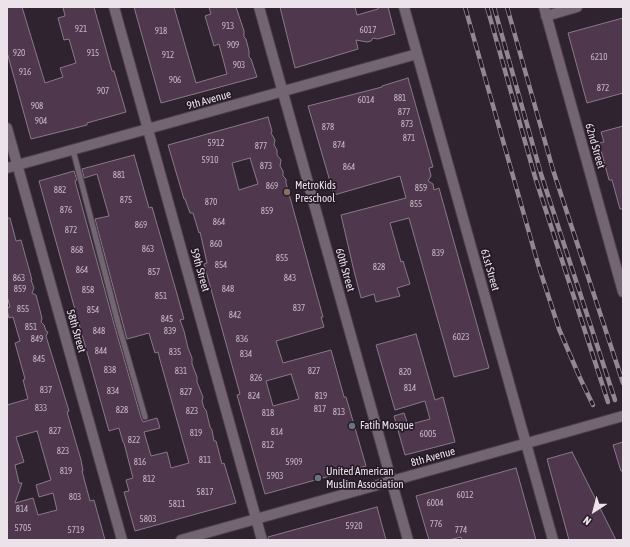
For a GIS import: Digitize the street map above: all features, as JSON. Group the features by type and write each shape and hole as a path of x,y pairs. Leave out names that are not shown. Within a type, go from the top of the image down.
{"street":[{"name":"59th Street","path":"114,7 262,540"},
{"name":"60th Street","path":"259,7 408,540"},
{"name":"61st Street","path":"404,7 553,540"},
{"path":"545,11 577,7"},
{"name":"62nd Street","path":"545,11 623,292"},
{"name":"9th Avenue","path":"7,168 417,54"},
{"name":"58th Street","path":"7,128 122,540"},
{"name":"8th Avenue","path":"181,540 623,416"}],"lane":[{"path":"73,150 144,417"}],"building":[{"path":"7,7 22,7 45,83 63,77 60,68 76,63 69,39 64,40 58,18 65,16 63,7 94,7 112,71 114,71 126,112 87,123 87,125 31,139 7,52"},
{"path":"134,7 174,7 196,83 227,74 219,44 214,46 205,16 211,14 209,7 236,7 244,31 249,57 257,77 161,103"},
{"path":"280,7 355,7 357,15 378,9 378,7 388,7 395,34 378,39 373,38 371,41 367,42 356,40 358,49 295,68"},
{"path":"623,18 623,93 587,103 568,33"},
{"path":"408,78 433,167 429,168 431,176 428,181 433,184 434,190 439,188 489,368 454,377 409,218 390,223 401,262 403,261 410,284 397,288 400,296 376,302 374,294 361,298 341,215 406,198 400,176 334,195 308,106 382,87"},
{"path":"268,117 272,131 271,133 275,140 274,145 277,150 277,155 281,160 280,166 283,171 283,176 286,179 323,317 321,317 324,327 276,341 283,363 331,350 366,466 265,494 237,395 240,394 204,264 207,263 200,232 199,233 193,213 190,213 184,199 168,145","holes":["250,158 258,184 239,190 232,163","291,374 299,399 273,406 266,381"]},
{"path":"623,126 623,209 620,209 612,180 609,180 599,143 604,142 601,132"},
{"path":"134,155 149,208 152,207 184,319 180,320 192,358 192,364 197,377 197,382 203,397 202,401 204,408 206,410 214,441 216,441 222,464 224,463 236,503 135,531 124,492 129,491 126,480 133,478 124,443 119,428 109,431 39,181 74,171 77,180 75,181 141,418 143,422 157,418 160,428 144,432 151,456 167,452 171,468 189,463 158,352 155,353 149,333 127,339 95,219 109,216 97,174 84,178 82,169"},
{"path":"7,218 10,218 16,241 21,240 34,288 32,293 36,295 42,318 41,322 48,332 46,336 69,411 67,412 81,460 82,471 90,501 94,500 105,540 7,540 7,405 28,399 23,380 25,379 15,343 20,341 13,317 9,318 7,308 10,307 7,296","holes":["37,431 51,480 36,485 39,497 53,493 57,510 38,515 33,498 15,503 22,483 19,483 15,465 24,462 16,437"]},
{"path":"416,334 435,400 443,397 455,442 405,455 394,416 404,413 408,425 430,419 425,401 395,410 376,345"},
{"path":"623,442 623,471 621,471 613,445"},
{"path":"572,452 616,540 569,540 547,459"},
{"path":"516,468 536,540 462,540 461,537 449,540 429,540 416,496"},
{"path":"377,507 386,540 268,540 268,537"}],"railway":[{"path":"465,7 538,264 559,329 593,405"},
{"path":"487,7 535,177 608,402"},
{"path":"494,7 541,174 615,400"},
{"path":"507,7 553,170 623,383"}],"place":[{"name":"MetroKids Preschool","path":"287,192"},
{"name":"Fatih Mosque","path":"352,426"},
{"name":"United American Muslim Association","path":"318,478"}]}
